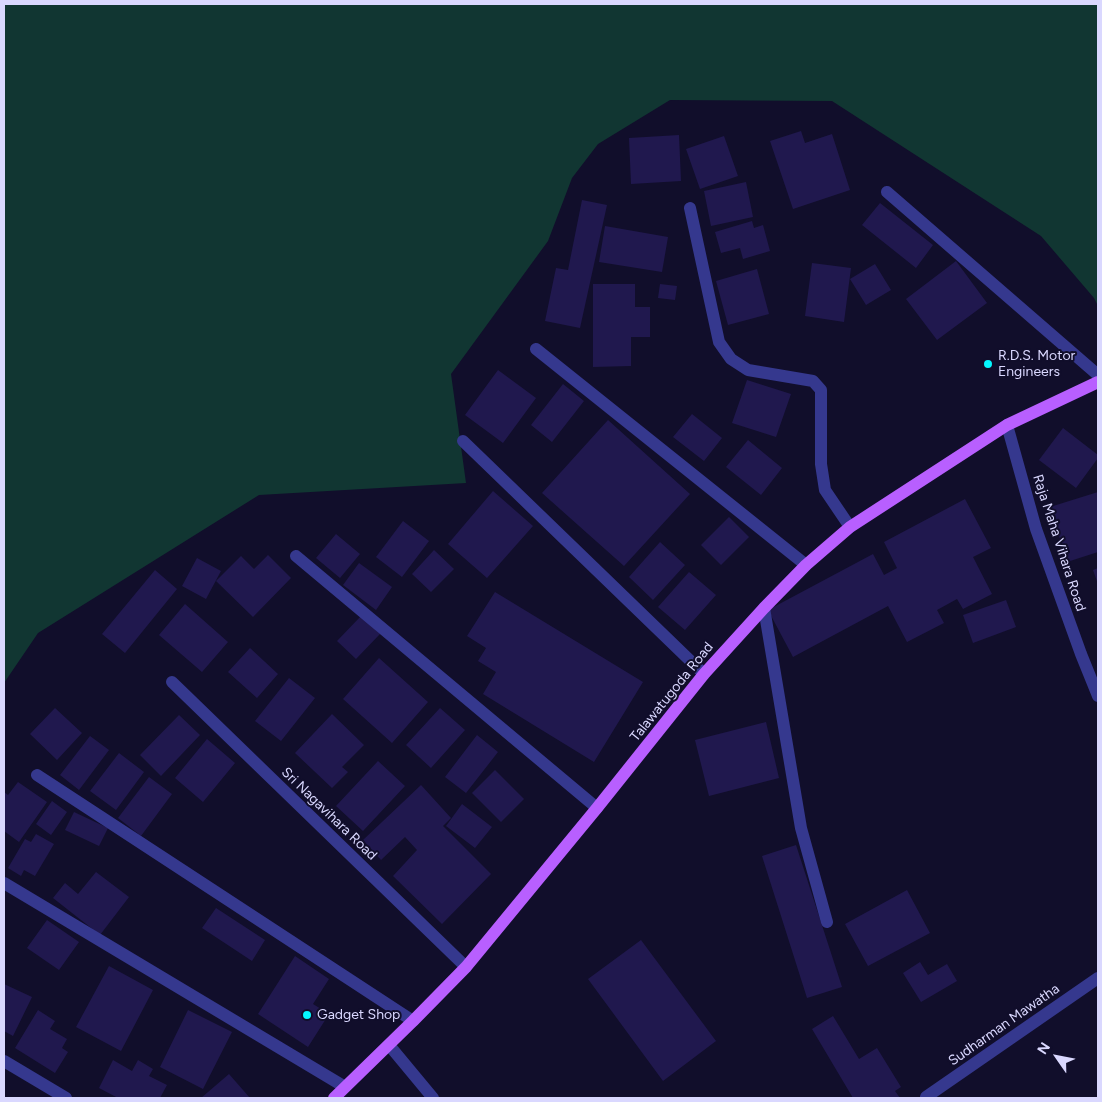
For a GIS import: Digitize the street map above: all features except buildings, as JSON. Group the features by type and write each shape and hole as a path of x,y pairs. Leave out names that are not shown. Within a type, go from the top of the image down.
{"main road":[{"name":"Talawatugoda Road","path":"334,1098 413,1022 466,967 704,674 806,565 850,527 1007,425 1098,382"}],"street":[{"path":"886,192 1098,375"},
{"path":"690,208 719,342 731,359 748,370 813,382 821,390 821,464 825,490 850,527"},
{"path":"536,349 806,565"},
{"name":"Raja Maha Vihara Road","path":"1007,425 1036,529 1098,696"},
{"path":"463,441 704,674"},
{"path":"296,556 597,808"},
{"path":"764,608 801,828 827,922"},
{"name":"Sri Nagavihara Road","path":"172,682 466,967"},
{"path":"37,774 413,1022"},
{"path":"4,883 345,1087"},
{"name":"Sudharman Mawatha","path":"926,1097 1098,978"},
{"path":"389,1045 433,1098"},
{"path":"4,1061 66,1098"}],"green space":[{"path":"4,4 1098,4 1098,306 1094,298 1041,236 832,101 670,100 598,144 572,178 548,241 451,374 466,483 259,495 38,633 4,683"}],"place":[{"name":"R.D.S. Motor Engineers","path":"988,364"},
{"name":"Gadget Shop","path":"307,1015"}]}
